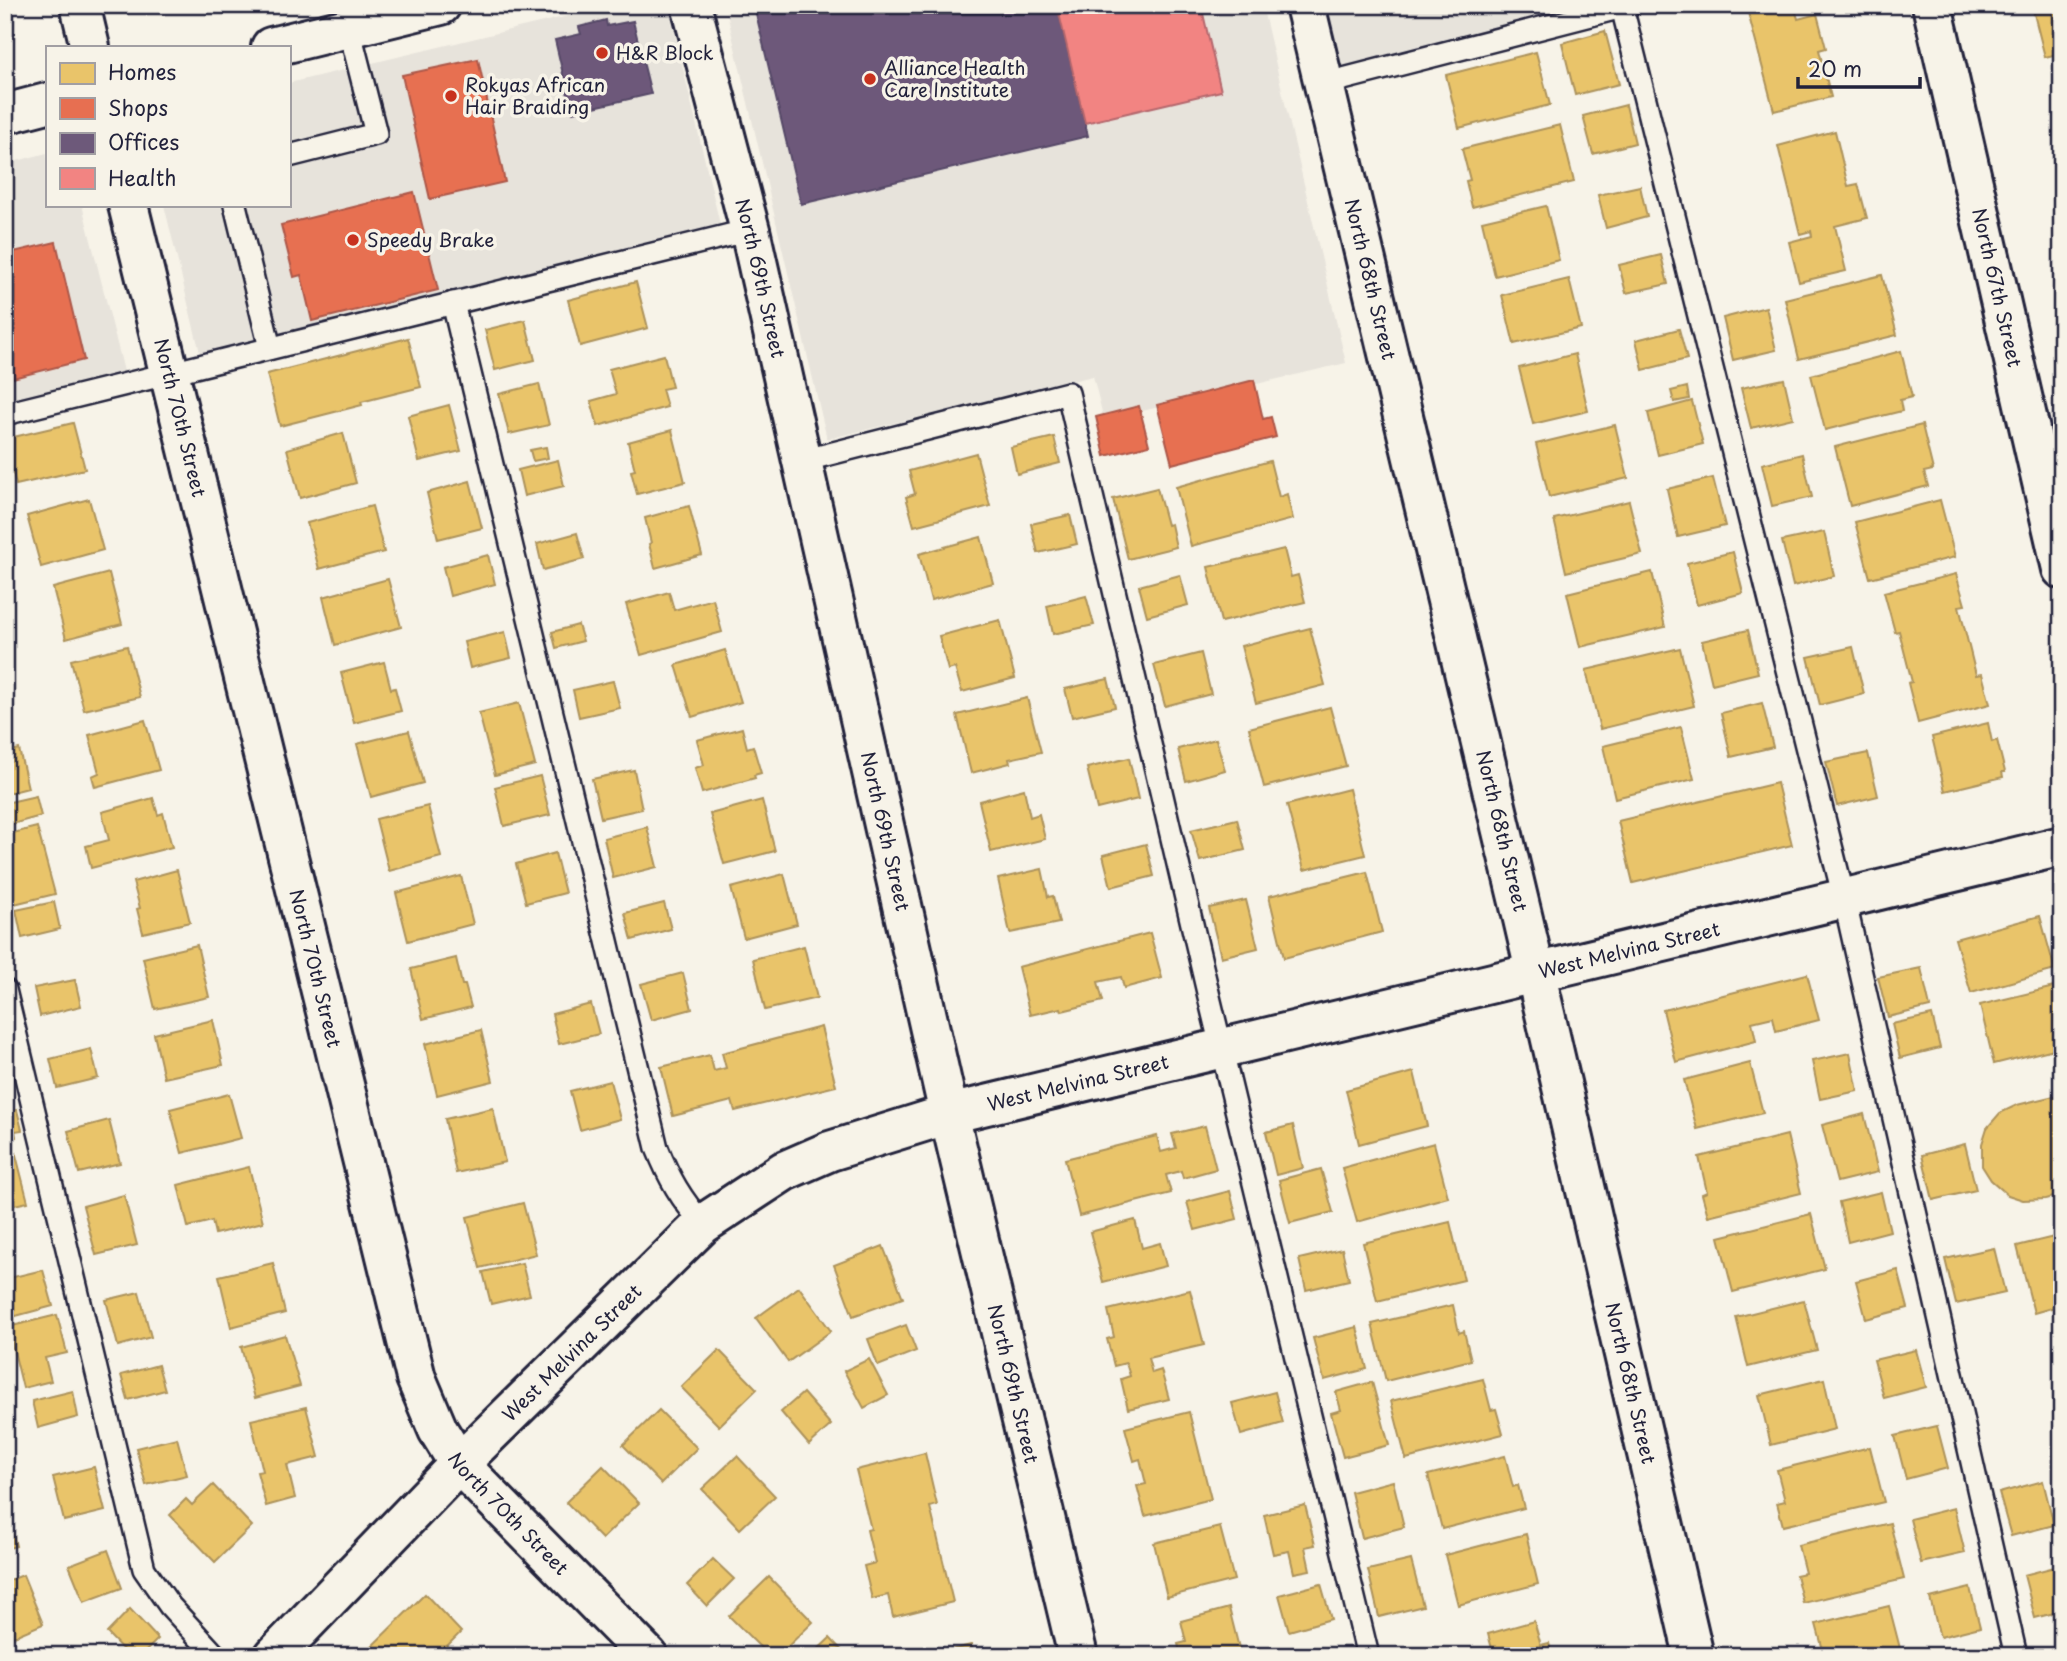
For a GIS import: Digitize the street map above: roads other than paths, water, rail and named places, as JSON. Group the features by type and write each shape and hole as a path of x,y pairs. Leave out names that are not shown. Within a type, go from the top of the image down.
{"street":[{"path":"80,5 90,46"},
{"path":"275,46 441,5"},
{"name":"North 69th Street","path":"691,5 750,230 949,1114 1078,1656"},
{"name":"North 68th Street","path":"1305,5 1694,1656"},
{"name":"North 67th Street","path":"1932,5 2062,569"},
{"path":"5,114 46,103"},
{"name":"North 70th Street","path":"128,206 416,1378 438,1430 459,1464 648,1656"},
{"name":"West Melvina Street","path":"274,1656 459,1464 702,1224 784,1171 830,1151 949,1114 2062,846"}],"lane":[{"path":"1324,84 1626,6 1844,898 2016,1656"},
{"path":"290,156 376,134 349,28"},
{"path":"235,206 270,348"},
{"path":"5,414 750,230"},
{"path":"453,303 657,1148 670,1180 702,1224"},
{"path":"802,461 1068,393 1368,1656"},
{"path":"5,990 144,1569 170,1606 216,1656"}],"place":[{"name":"H&R Block","path":"602,53"},
{"name":"Alliance Health Care Institute","path":"870,79"},
{"name":"Rokyas African Hair Braiding","path":"451,96"},
{"name":"Speedy Brake","path":"353,240"}]}
